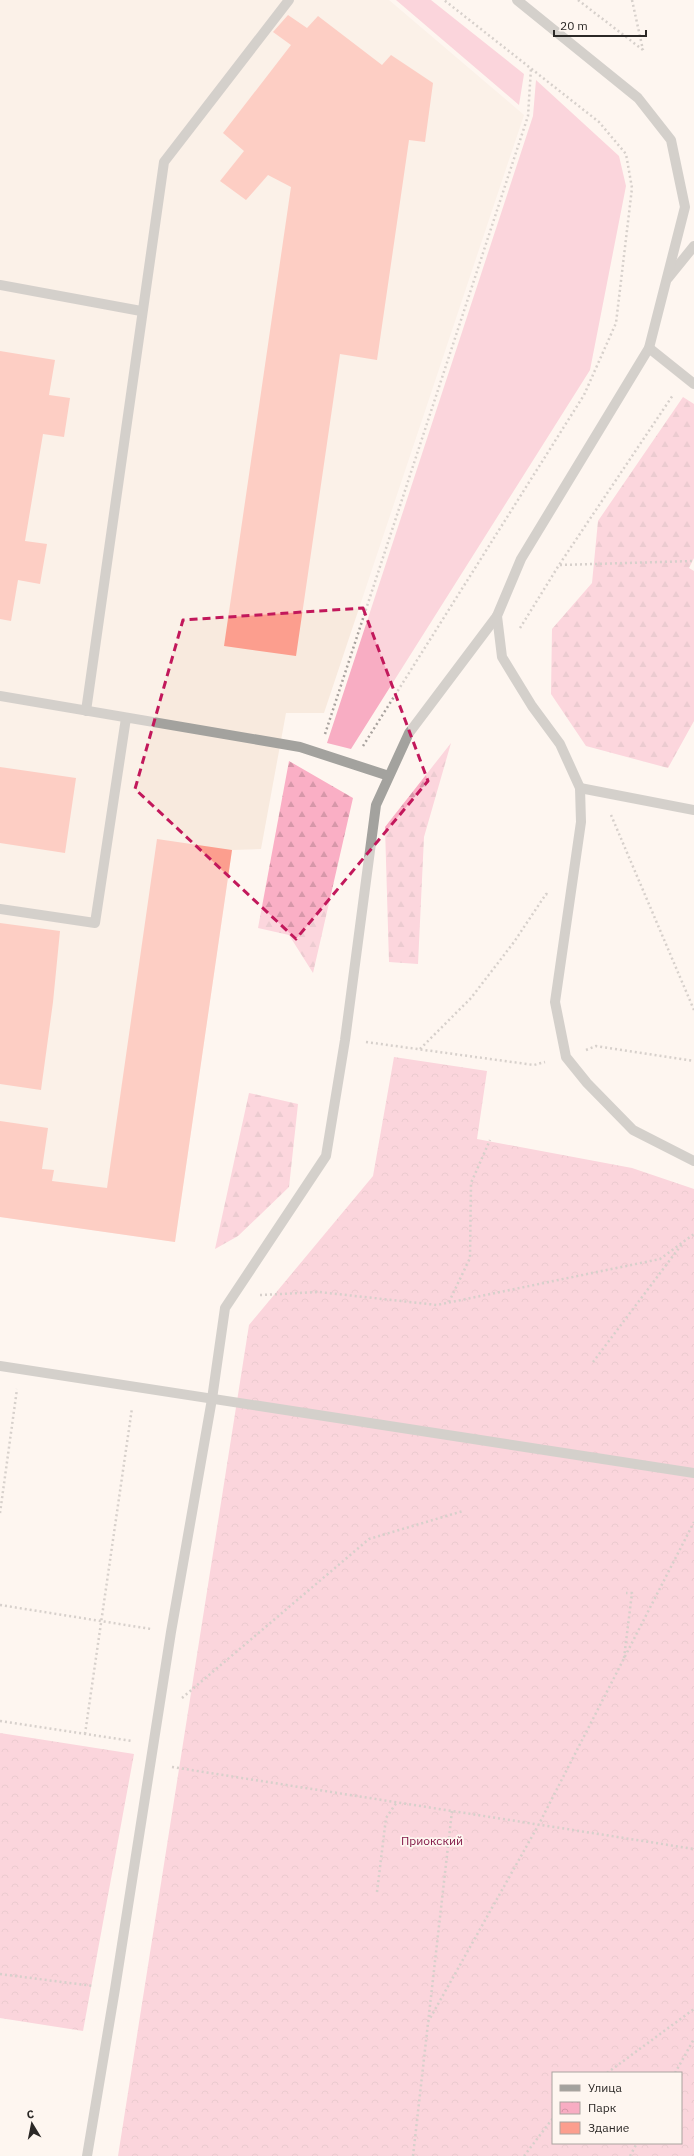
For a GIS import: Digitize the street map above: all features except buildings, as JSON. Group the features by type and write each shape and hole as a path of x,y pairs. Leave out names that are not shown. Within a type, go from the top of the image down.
{"street":[{"path":"86,711 141,311 164,162 289,0"},
{"path":"87,2156 115,1989 171,1632 212,1398 225,1308 326,1156 345,1040 376,805 409,733 497,616 521,559 649,348 685,207 671,140 638,98 517,0"},
{"path":"668,278 694,246"},
{"path":"0,285 141,311"},
{"path":"649,348 684,378 694,384"},
{"path":"497,616 502,657 532,706 560,744 580,788 582,822 572,897 555,1002 566,1057 587,1083 634,1130 694,1161"},
{"path":"0,696 300,747 389,776"},
{"path":"0,909 94,923 126,718"},
{"path":"580,788 694,810"},
{"path":"0,1366 694,1472"}],"path":[{"path":"352,764 584,395 616,323 632,188 626,154 599,122 444,0"},
{"path":"578,0 643,50 632,0"},
{"path":"319,753 528,116 531,68"},
{"path":"502,657 560,565 684,378"},
{"path":"560,565 694,561"},
{"path":"601,793 694,1010"},
{"path":"420,1049 471,998 514,942 546,894 572,897"},
{"path":"345,1040 534,1065 566,1057 596,1046 694,1062"},
{"path":"449,1303 470,1258 471,1183 490,1140"},
{"path":"233,1296 319,1292 437,1306 660,1260 694,1234"},
{"path":"593,1362 685,1240"},
{"path":"0,1513 19,1369"},
{"path":"85,1734 135,1386"},
{"path":"157,1719 369,1539 463,1510"},
{"path":"428,2022 539,1824 694,1522"},
{"path":"623,1659 632,1593 626,1593"},
{"path":"0,1605 171,1632"},
{"path":"0,1721 153,1744"},
{"path":"151,1764 694,1849"},
{"path":"377,1892 386,1818 397,1802"},
{"path":"413,2156 452,1810"},
{"path":"0,1974 115,1989"},
{"path":"608,2072 694,2010"},
{"path":"676,2072 694,2039"},
{"path":"524,2156 552,2119"},
{"path":"630,2156 636,2144"}],"highlighted area":[{"path":"363,608 428,781 296,939 135,789 183,620"}],"shaded area":[{"path":"0,0 389,0 524,115 324,713 286,713 261,849 232,850 175,1242 0,1217"}],"green space":[{"path":"396,0 431,0 524,74 519,105"},
{"path":"536,80 619,156 626,186 590,370 351,749 327,743 533,116"},
{"path":"683,397 694,404 694,558 689,568 694,571 694,721 668,768 586,746 551,694 552,629 592,583 598,521"},
{"path":"451,743 424,837 418,964 389,962 385,827"},
{"path":"289,761 353,798 313,973 289,935 258,928"},
{"name":"Приокский","path":"394,1057 487,1071 477,1139 632,1168 694,1189 694,2156 118,2156 249,1325 373,1176"},
{"path":"249,1093 298,1104 289,1187 238,1236 215,1249"},
{"path":"0,1733 134,1754 83,2031 0,2018"}]}
